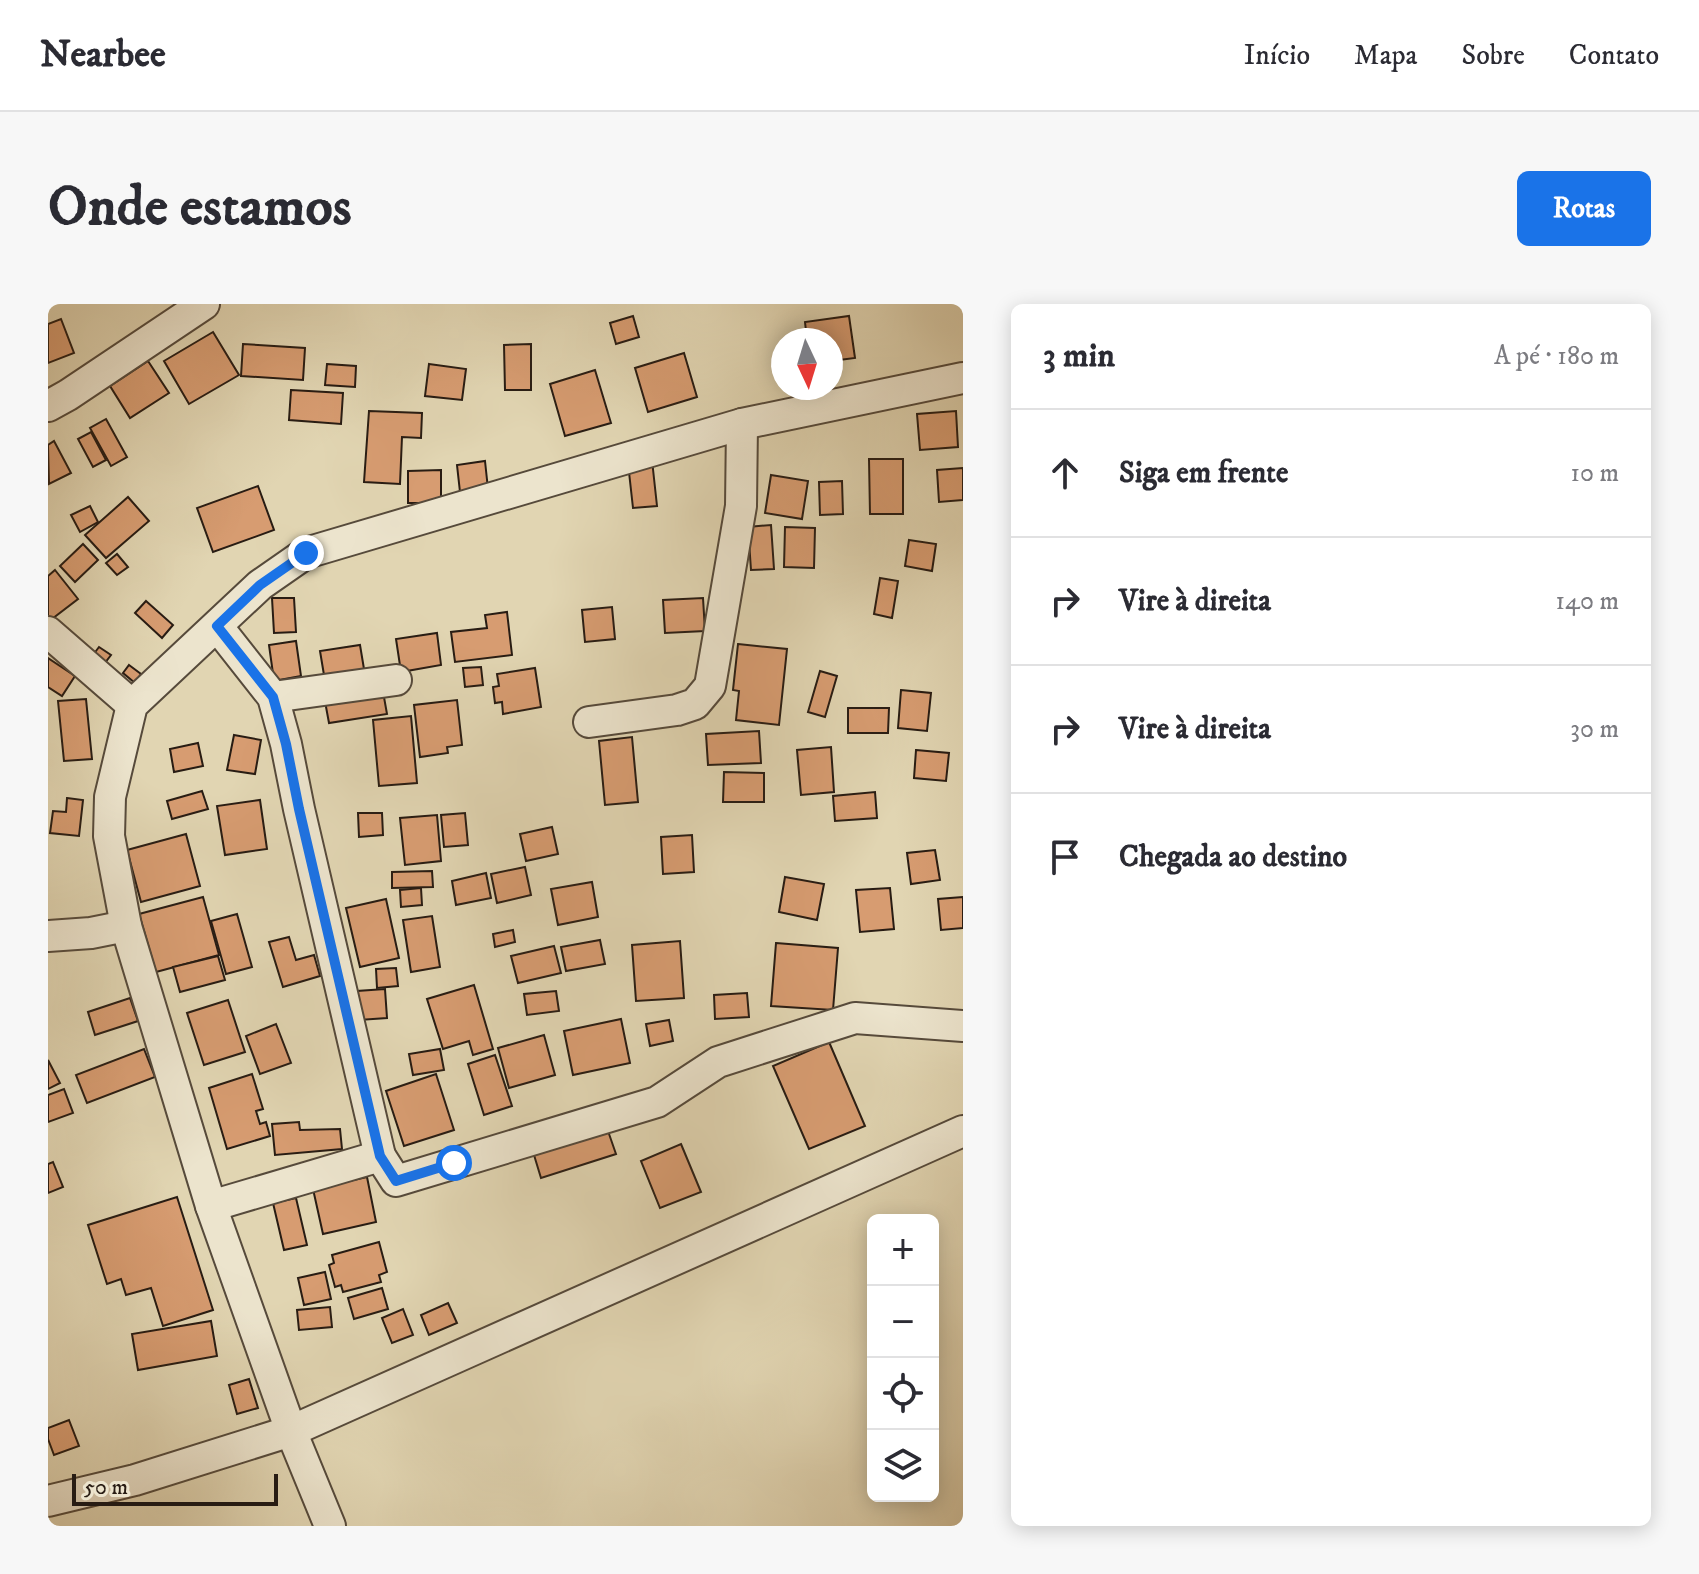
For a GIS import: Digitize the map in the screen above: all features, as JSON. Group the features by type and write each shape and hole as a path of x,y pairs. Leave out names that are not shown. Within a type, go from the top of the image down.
{"street":[{"path":"48,406 204,304"},
{"path":"330,1526 291,1431 211,1206 126,926 109,836 110,797 132,705 260,585 306,553 742,424 963,378"},
{"path":"589,722 677,710 695,704 710,686 741,506 742,424"},
{"path":"217,626 273,697 380,1156 396,1181 657,1102 718,1062 855,1018 963,1026"},
{"path":"48,632 132,705"},
{"path":"273,697 396,680"},
{"path":"48,936 91,933 126,926"},
{"path":"48,1501 135,1480 291,1431 963,1131"},
{"path":"211,1206 380,1156"}],"building":[{"path":"633,316 639,337 616,344 610,323"},
{"path":"849,316 855,358 843,360 843,328 806,328 805,322"},
{"path":"61,319 74,353 48,363 48,324"},
{"path":"213,332 239,375 189,404 164,361"},
{"path":"243,344 305,348 303,380 241,376"},
{"path":"531,344 531,390 505,390 504,345"},
{"path":"684,353 697,397 648,412 635,368"},
{"path":"148,361 169,393 130,418 110,386"},
{"path":"327,364 356,366 355,387 325,385"},
{"path":"429,364 466,369 462,400 425,396"},
{"path":"595,370 611,423 565,436 550,384"},
{"path":"291,390 343,393 341,424 289,420"},
{"path":"369,411 422,413 421,438 402,437 400,484 364,482"},
{"path":"956,411 958,447 920,450 917,414"},
{"path":"106,419 127,457 111,466 90,428"},
{"path":"91,432 106,460 93,467 78,439"},
{"path":"54,441 71,473 49,484 48,445"},
{"path":"869,459 903,459 903,514 870,514"},
{"path":"652,460 657,506 633,508 628,463"},
{"path":"485,461 488,489 460,492 457,465"},
{"path":"963,468 963,500 939,502 937,470"},
{"path":"441,470 441,503 408,503 408,471"},
{"path":"771,475 808,481 802,519 765,513"},
{"path":"842,481 843,514 820,515 819,482"},
{"path":"258,486 274,530 213,552 197,508"},
{"path":"128,497 149,521 106,558 85,535"},
{"path":"90,506 98,522 80,532 71,515"},
{"path":"771,525 774,569 751,570 748,527"},
{"path":"785,527 815,528 814,568 784,567"},
{"path":"909,540 936,544 932,571 905,566"},
{"path":"83,544 98,560 75,582 60,566"},
{"path":"117,554 128,567 117,575 106,563"},
{"path":"55,570 78,599 48,622 48,576"},
{"path":"880,578 898,581 892,618 874,614"},
{"path":"272,598 294,598 296,632 274,633"},
{"path":"703,598 705,631 665,633 663,600"},
{"path":"146,601 173,625 162,638 135,613"},
{"path":"612,607 615,639 585,642 582,610"},
{"path":"507,612 512,655 455,662 451,632 487,628 485,615"},
{"path":"437,633 441,665 401,672 396,639"},
{"path":"296,641 301,676 274,681 269,645"},
{"path":"738,644 787,649 779,725 736,720 739,691 733,690"},
{"path":"360,645 365,675 325,681 320,651"},
{"path":"99,647 111,655 101,668 90,659"},
{"path":"48,658 75,676 62,696 48,687"},
{"path":"129,665 141,674 135,683 123,673"},
{"path":"481,667 483,685 465,687 463,668"},
{"path":"535,668 541,707 503,714 502,702 495,703 493,687 499,686 497,674"},
{"path":"820,671 837,676 825,717 808,712"},
{"path":"382,686 387,714 329,723 324,696"},
{"path":"901,690 931,693 927,731 898,728"},
{"path":"86,699 92,759 64,761 58,701"},
{"path":"457,700 462,745 447,747 448,753 420,757 414,705"},
{"path":"848,708 889,708 888,733 848,733"},
{"path":"411,716 417,783 379,786 373,720"},
{"path":"759,731 761,763 708,765 706,734"},
{"path":"234,735 261,740 255,774 227,770"},
{"path":"632,737 638,802 605,805 599,741"},
{"path":"198,743 203,766 174,772 170,749"},
{"path":"831,747 834,792 801,795 797,750"},
{"path":"916,750 949,753 946,781 914,778"},
{"path":"724,772 764,773 764,802 723,802"},
{"path":"202,791 208,809 172,819 167,801"},
{"path":"875,792 877,818 835,821 833,796"},
{"path":"67,798 83,800 79,836 50,833 53,811 66,812"},
{"path":"260,800 267,849 225,855 217,806"},
{"path":"358,813 382,813 383,835 359,837"},
{"path":"465,813 468,845 444,847 441,815"},
{"path":"437,815 441,861 405,865 400,818"},
{"path":"552,827 558,854 526,861 520,834"},
{"path":"186,834 200,886 141,902 127,850"},
{"path":"692,835 694,872 663,874 661,837"},
{"path":"935,850 940,880 911,884 907,853"},
{"path":"525,867 531,895 497,903 491,874"},
{"path":"432,871 433,887 392,888 392,872"},
{"path":"486,873 491,898 456,905 452,881"},
{"path":"785,877 824,884 817,920 779,912"},
{"path":"592,882 598,917 558,925 551,889"},
{"path":"421,888 422,905 401,907 400,890"},
{"path":"890,888 894,929 860,932 856,890"},
{"path":"203,897 219,955 156,972 139,914"},
{"path":"963,897 963,928 941,930 938,899"},
{"path":"386,899 399,958 360,967 346,908"},
{"path":"237,914 252,967 226,974 211,921"},
{"path":"432,916 440,967 411,972 403,920"},
{"path":"513,930 515,942 495,947 493,934"},
{"path":"289,937 296,960 314,955 320,976 283,987 269,942"},
{"path":"600,940 605,964 566,971 561,947"},
{"path":"680,941 684,998 636,1001 632,945"},
{"path":"776,943 838,948 833,1010 771,1006"},
{"path":"554,946 561,973 518,983 511,956"},
{"path":"218,956 225,980 180,992 173,967"},
{"path":"396,968 398,986 377,988 376,969"},
{"path":"474,985 493,1049 473,1055 469,1041 443,1049 427,999"},
{"path":"385,989 387,1018 359,1020 357,991"},
{"path":"556,991 559,1011 527,1015 524,994"},
{"path":"747,993 749,1017 715,1019 714,995"},
{"path":"130,998 138,1021 95,1035 88,1012"},
{"path":"228,1000 245,1052 204,1065 187,1013"},
{"path":"621,1019 630,1063 573,1075 564,1031"},
{"path":"669,1020 673,1041 650,1046 646,1024"},
{"path":"276,1024 291,1063 260,1074 246,1036"},
{"path":"544,1035 555,1075 509,1088 498,1048"},
{"path":"829,1042 865,1126 809,1149 773,1066"},
{"path":"144,1049 155,1077 87,1103 76,1075"},
{"path":"440,1049 444,1070 413,1075 409,1054"},
{"path":"495,1055 512,1106 484,1115 468,1064"},
{"path":"48,1060 60,1083 48,1089"},
{"path":"252,1074 263,1109 256,1111 260,1124 266,1122 270,1136 227,1149 209,1088"},
{"path":"436,1074 454,1130 404,1146 386,1091"},
{"path":"64,1089 73,1113 48,1122 48,1095"},
{"path":"299,1122 300,1130 340,1129 342,1149 275,1155 272,1124"},
{"path":"608,1131 616,1154 541,1178 534,1155"},
{"path":"681,1144 701,1192 660,1208 641,1161"},
{"path":"53,1162 63,1187 48,1193 48,1164"},
{"path":"367,1177 376,1222 323,1234 313,1189"},
{"path":"177,1197 213,1310 163,1326 151,1288 126,1295 121,1279 107,1284 88,1225"},
{"path":"296,1198 307,1245 284,1250 273,1203"},
{"path":"379,1242 387,1272 379,1275 381,1282 343,1292 341,1285 335,1287 329,1265 334,1263 332,1255"},
{"path":"325,1272 331,1299 304,1305 298,1278"},
{"path":"382,1288 388,1309 354,1319 348,1298"},
{"path":"448,1303 457,1323 429,1335 421,1315"},
{"path":"330,1307 332,1327 299,1330 297,1310"},
{"path":"403,1309 413,1335 392,1343 382,1318"},
{"path":"211,1321 217,1356 138,1370 132,1334"},
{"path":"249,1379 258,1408 237,1414 229,1385"},
{"path":"69,1420 79,1446 54,1455 48,1428"}],"route":[{"path":"306,553 260,585 217,626 273,697 380,1156 396,1181 454,1163"}]}
